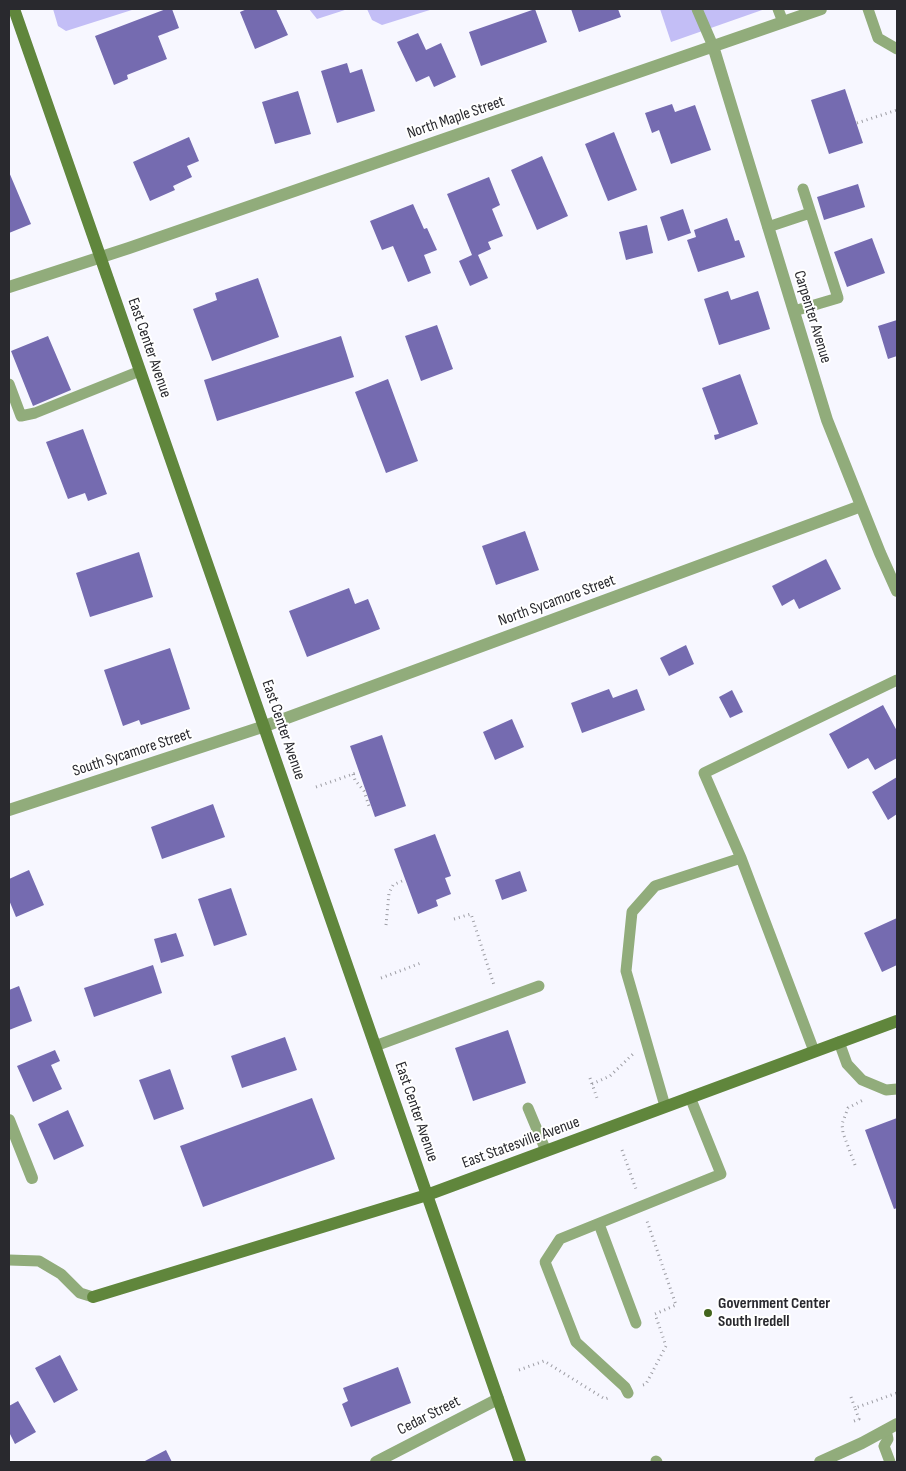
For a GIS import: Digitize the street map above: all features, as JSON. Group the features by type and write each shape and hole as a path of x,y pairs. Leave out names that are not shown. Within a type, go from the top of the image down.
{"street":[{"name":"East Center Avenue","path":"14,9 520,1462"},
{"name":"North Maple Street","path":"9,287 101,258 820,9"},
{"name":"Carpenter Avenue","path":"713,46 827,420 897,591"},
{"name":"North Sycamore Street","path":"265,726 861,506"},
{"name":"South Sycamore Street","path":"9,810 265,726"},
{"name":"East Statesville Avenue","path":"93,1297 427,1195 897,1021"},
{"path":"9,1120 32,1178"},
{"name":"Cedar Street","path":"376,1462 498,1399"},
{"path":"820,1462 862,1444 890,1436 897,1424"}],"lane":[{"path":"697,9 713,46"},
{"path":"778,9 783,22"},
{"path":"868,9 878,38 897,49"},
{"path":"794,312 838,298 803,189"},
{"path":"768,227 810,213"},
{"path":"9,384 21,416 35,413 140,371"},
{"path":"814,1051 741,858 704,773 897,680"},
{"path":"665,1106 626,971 632,912 655,886 741,858"},
{"path":"376,1046 538,986"},
{"path":"839,1042 847,1064 862,1080 886,1090 897,1089"},
{"path":"628,1393 625,1386 576,1342 545,1262 560,1240 721,1174 690,1097"},
{"path":"528,1108 546,1151"},
{"path":"599,1224 636,1323"},
{"path":"9,1260 39,1261 60,1274 80,1293 93,1297"},
{"path":"890,1436 884,1446 890,1462"}],"path":[{"path":"857,123 897,110"},
{"path":"316,787 355,774 355,780 364,791 370,809"},
{"path":"386,925 389,893 394,885 402,881"},
{"path":"454,920 471,914 495,986 486,989"},
{"path":"381,978 421,963"},
{"path":"592,1084 610,1076 646,1041"},
{"path":"590,1078 598,1101"},
{"path":"855,1165 843,1133 842,1124 848,1108 866,1099"},
{"path":"622,1150 632,1177"},
{"path":"855,1408 897,1393"},
{"path":"851,1398 859,1419 854,1422"}],"shaded area":[{"path":"53,9 135,9 66,31 58,26"},
{"path":"309,9 348,9 317,19"},
{"path":"367,9 433,9 382,25 372,20"},
{"path":"660,9 765,9 671,42"}],"building":[{"path":"166,9 172,9 179,28 158,36 167,59 127,75 128,79 114,85 95,36"},
{"path":"247,9 276,9 288,35 255,49 240,12"},
{"path":"535,9 547,42 481,66 469,32"},
{"path":"571,9 618,9 621,17 579,32"},
{"path":"418,33 426,50 441,43 456,77 434,87 429,76 416,82 397,42"},
{"path":"347,63 350,73 362,69 375,111 337,123 321,71"},
{"path":"845,89 863,143 829,154 811,100"},
{"path":"298,91 311,134 275,144 262,102"},
{"path":"672,104 675,112 695,105 711,150 671,164 659,130 652,133 645,113"},
{"path":"614,132 637,190 608,201 585,144"},
{"path":"189,137 199,161 187,166 192,177 173,186 175,190 150,201 133,162"},
{"path":"542,156 568,216 537,230 511,170"},
{"path":"9,172 31,224 9,233"},
{"path":"489,177 500,205 492,209 503,236 488,242 491,249 478,255 488,278 470,286 459,261 472,255 447,194"},
{"path":"858,184 865,207 824,220 817,197"},
{"path":"413,204 424,229 427,228 437,250 424,255 431,273 408,282 393,246 382,250 370,221"},
{"path":"683,209 691,233 668,241 660,217"},
{"path":"727,218 735,241 739,240 745,257 698,272 687,240 696,237 694,230"},
{"path":"647,225 653,253 626,260 619,232"},
{"path":"872,238 885,273 847,287 834,252"},
{"path":"258,278 279,337 212,361 193,309 217,300 215,293"},
{"path":"728,291 731,300 758,291 770,329 719,345 704,299"},
{"path":"897,320 897,356 888,359 878,326"},
{"path":"437,325 453,369 421,381 405,336"},
{"path":"48,336 71,390 33,406 11,351"},
{"path":"341,336 354,377 217,421 204,380"},
{"path":"740,374 758,424 715,440 714,435 719,434 702,388"},
{"path":"388,379 418,461 386,473 355,392"},
{"path":"83,429 107,494 88,501 85,493 68,499 46,442"},
{"path":"525,531 539,570 496,585 482,546"},
{"path":"139,552 153,597 90,617 76,573"},
{"path":"826,559 841,589 799,609 794,599 782,606 772,586"},
{"path":"349,588 355,604 368,599 380,629 307,657 289,611"},
{"path":"686,645 694,664 669,676 660,658"},
{"path":"170,648 190,709 141,725 139,720 123,726 104,670"},
{"path":"609,689 613,698 637,689 645,710 582,733 571,703"},
{"path":"732,690 743,712 730,718 719,697"},
{"path":"883,705 897,731 897,758 875,770 868,758 848,769 829,734"},
{"path":"512,719 524,747 495,760 483,732"},
{"path":"382,735 406,806 375,817 350,746"},
{"path":"897,777 897,814 888,820 872,792"},
{"path":"213,804 225,837 162,859 151,827"},
{"path":"435,834 451,876 445,878 451,894 436,900 438,906 418,914 394,849"},
{"path":"29,870 44,905 16,917 9,900 9,879"},
{"path":"520,871 527,891 502,900 495,880"},
{"path":"231,888 247,935 214,946 198,899"},
{"path":"897,918 897,965 882,972 864,933"},
{"path":"176,933 184,956 161,963 154,939"},
{"path":"153,965 162,993 94,1017 84,988"},
{"path":"19,986 32,1021 9,1030 9,990"},
{"path":"508,1030 526,1083 473,1101 455,1048"},
{"path":"285,1037 297,1070 242,1088 231,1056"},
{"path":"55,1050 60,1061 51,1065 62,1089 33,1102 17,1066"},
{"path":"170,1069 184,1109 154,1120 139,1080"},
{"path":"312,1098 335,1159 203,1207 180,1146"},
{"path":"68,1110 84,1146 54,1160 38,1124"},
{"path":"897,1118 897,1208 894,1209 865,1130"},
{"path":"60,1355 78,1390 54,1403 35,1368"},
{"path":"398,1367 411,1403 351,1427 342,1404 348,1401 343,1388"},
{"path":"18,1401 36,1432 15,1444 9,1432 9,1406"},
{"path":"166,1450 172,1462 143,1462"}],"place":[{"name":"Government Center South Iredell","path":"708,1313"}]}
